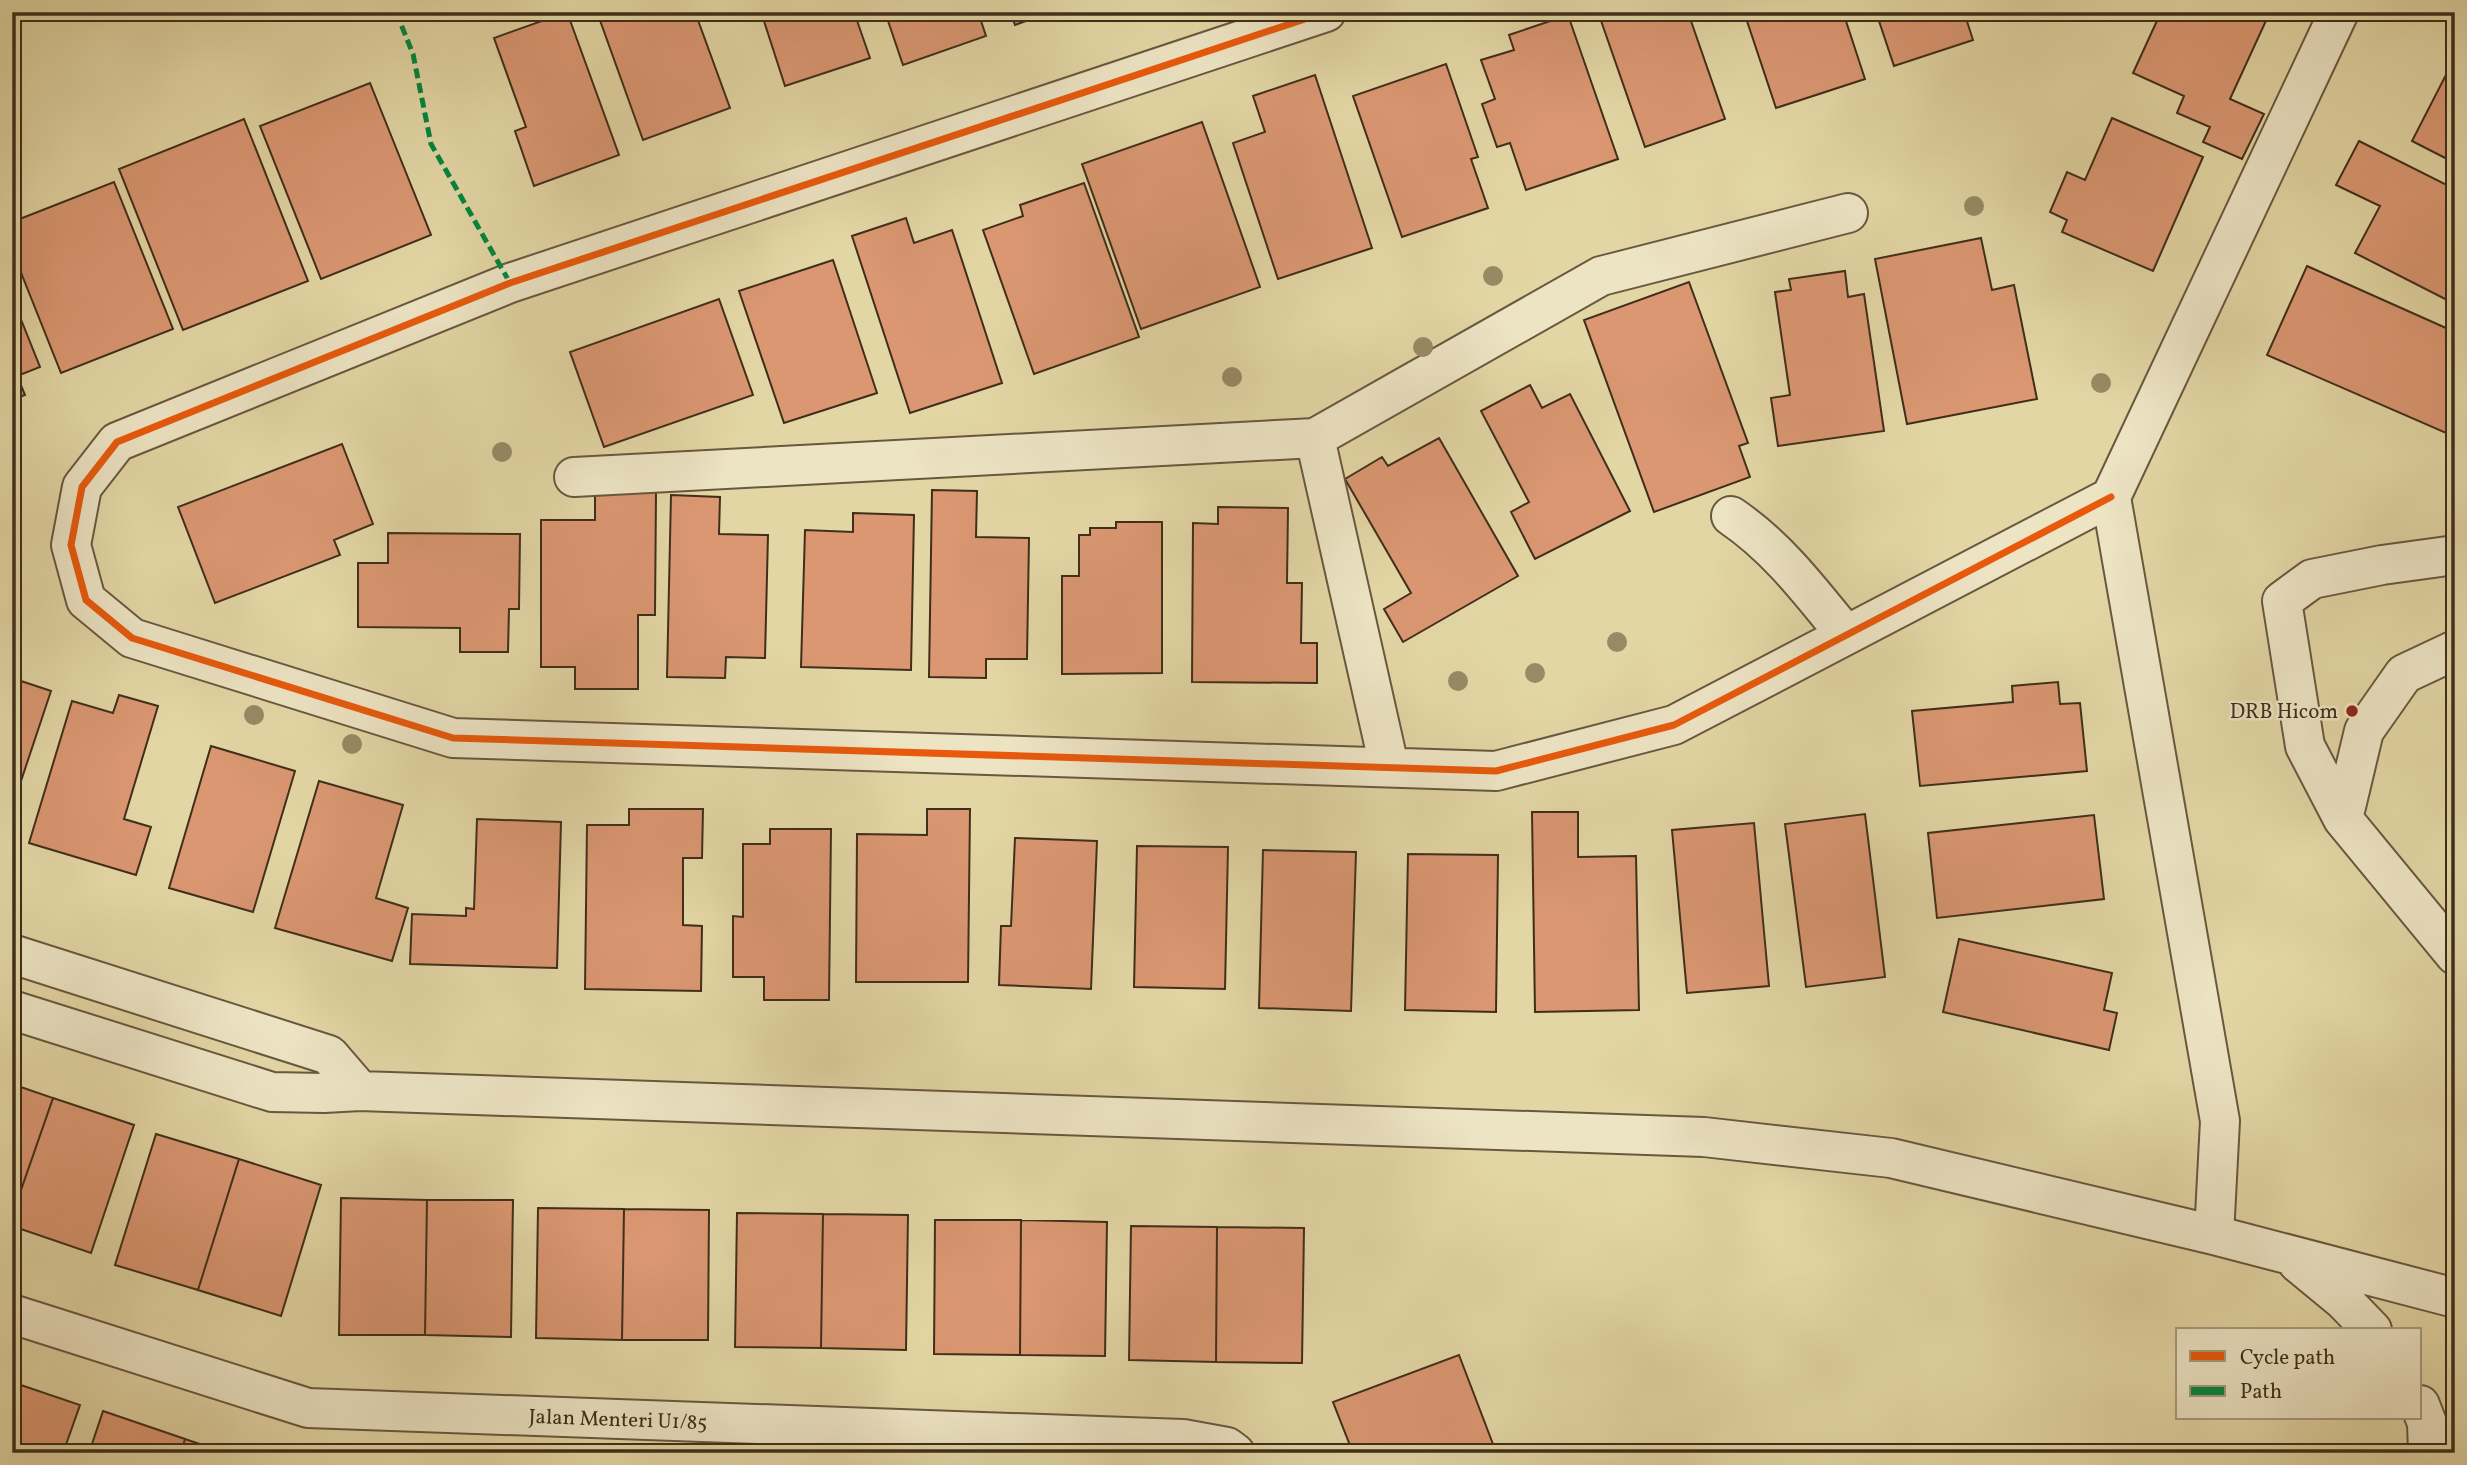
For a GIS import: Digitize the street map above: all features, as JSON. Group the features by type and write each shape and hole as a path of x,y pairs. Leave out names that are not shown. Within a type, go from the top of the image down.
{"street":[{"path":"1326,12 510,283 117,442 82,487 71,545 86,600 132,638 453,738 1496,771 1674,725 2111,497"},
{"path":"2214,1235 2220,1121 2111,497 2339,12"},
{"path":"574,477 1315,438 1601,276 1848,212"},
{"path":"1315,438 1389,766"},
{"path":"1731,516 1757,534 1792,569 1846,635"},
{"path":"2455,555 2382,565 2312,579 2282,601 2305,746 2343,820 2455,955"},
{"path":"2343,820 2364,731 2404,674 2455,650"},
{"path":"12,954 329,1055 360,1091"},
{"path":"12,1010 272,1092 324,1094 360,1091 1704,1137 1891,1158 2214,1235 2455,1298"},
{"path":"2289,1256 2343,1300 2370,1328"},
{"name":"Jalan Menteri U1/85","path":"12,1314 308,1408 1182,1439 1227,1447 1235,1453"},
{"path":"2422,1410 2427,1423 2428,1453"}],"building":[{"path":"567,12 619,155 534,186 515,131 526,127 494,38"},
{"path":"597,12 695,12 730,108 643,140"},
{"path":"761,12 854,12 870,58 785,86"},
{"path":"885,12 978,12 986,36 903,65"},
{"path":"1010,12 1050,12 1015,25"},
{"path":"1598,12 1706,12 1707,16 1691,21 1725,119 1645,147"},
{"path":"1744,12 1843,12 1865,79 1776,108"},
{"path":"1876,12 1964,12 1973,40 1894,66"},
{"path":"2161,12 2270,12 2230,99 2264,114 2242,159 2203,142 2210,127 2177,113 2184,96 2133,73"},
{"path":"1568,15 1618,159 1526,190 1510,143 1497,147 1482,104 1495,99 1481,60 1514,50 1509,35"},
{"path":"1446,64 1478,157 1471,159 1488,208 1402,237 1353,96"},
{"path":"2451,65 2455,67 2455,163 2412,141"},
{"path":"1315,75 1372,248 1278,279 1233,143 1265,132 1253,96"},
{"path":"370,83 431,235 321,279 260,126"},
{"path":"2112,118 2203,157 2153,271 2062,232 2067,220 2050,212 2067,172 2085,180"},
{"path":"244,119 308,281 183,330 119,169"},
{"path":"1202,122 1260,287 1141,329 1082,164"},
{"path":"2359,141 2455,189 2455,304 2355,253 2380,206 2336,185"},
{"path":"114,182 173,329 61,373 12,250 12,222"},
{"path":"1084,183 1139,337 1034,374 983,230 1023,216 1020,205"},
{"path":"906,218 914,243 952,230 1002,383 910,413 852,236"},
{"path":"1981,238 1992,290 2014,285 2037,399 1907,424 1875,259"},
{"path":"833,260 877,393 784,423 739,291"},
{"path":"2307,266 2455,332 2453,436 2267,355"},
{"path":"1845,271 1848,297 1864,294 1884,431 1778,446 1771,398 1790,395 1775,292 1791,290 1789,279"},
{"path":"1689,282 1748,443 1739,446 1750,477 1654,512 1584,320"},
{"path":"12,297 40,367 17,376 25,395 12,400"},
{"path":"719,299 753,395 604,447 570,352"},
{"path":"1530,385 1542,408 1570,394 1630,511 1535,559 1511,512 1529,502 1481,411"},
{"path":"1439,438 1518,576 1403,642 1384,609 1411,593 1345,479 1382,457 1388,466"},
{"path":"342,444 373,524 334,540 340,555 215,603 178,507"},
{"path":"932,490 977,491 976,537 1029,538 1027,659 986,659 986,678 929,677"},
{"path":"595,492 656,492 655,615 638,615 638,689 575,689 575,667 541,667 541,520 595,520"},
{"path":"671,495 720,497 719,534 768,535 765,658 726,657 725,678 667,677"},
{"path":"1218,507 1288,508 1287,583 1302,583 1301,643 1317,643 1317,683 1192,682 1193,523 1218,524"},
{"path":"853,513 914,515 911,670 801,667 805,530 853,532"},
{"path":"1116,522 1162,522 1162,673 1062,674 1062,576 1079,576 1079,535 1090,535 1090,528 1116,528"},
{"path":"388,533 520,534 519,609 509,609 508,652 460,652 460,628 358,627 358,563 388,563"},
{"path":"12,678 51,691 12,808"},
{"path":"2058,682 2060,704 2080,703 2087,771 1920,786 1912,711 2013,702 2012,686"},
{"path":"119,695 158,706 124,819 151,827 136,875 29,843 72,701 113,713"},
{"path":"211,746 295,771 253,912 169,888"},
{"path":"319,781 403,805 376,898 408,908 392,961 275,928"},
{"path":"629,809 703,809 702,858 683,858 683,925 702,926 701,991 585,989 587,825 629,825"},
{"path":"927,809 970,809 968,982 856,982 857,834 927,835"},
{"path":"1532,812 1578,812 1578,857 1636,856 1639,1010 1535,1012"},
{"path":"1865,814 1885,977 1806,987 1785,824"},
{"path":"2094,815 2104,899 1937,918 1928,833"},
{"path":"477,819 561,822 557,968 410,964 412,914 466,916 466,908 474,909"},
{"path":"1754,823 1769,986 1687,993 1672,830"},
{"path":"770,829 831,829 829,1000 764,1000 764,977 733,977 733,916 743,917 743,844 770,844"},
{"path":"1015,838 1097,841 1091,989 999,985 1001,926 1011,926"},
{"path":"1137,846 1228,847 1225,989 1134,987"},
{"path":"1263,850 1356,852 1351,1011 1259,1008"},
{"path":"1408,854 1498,855 1496,1012 1405,1010"},
{"path":"1959,939 2112,973 2104,1010 2117,1013 2109,1050 1943,1012"},
{"path":"12,1084 53,1098 12,1216"},
{"path":"53,1098 134,1125 91,1253 12,1226 12,1216"},
{"path":"156,1134 239,1159 198,1290 115,1265"},
{"path":"239,1159 321,1185 281,1316 198,1290"},
{"path":"341,1198 427,1200 425,1335 339,1335"},
{"path":"427,1200 513,1200 511,1337 425,1335"},
{"path":"538,1208 624,1209 622,1340 536,1338"},
{"path":"624,1209 709,1210 708,1340 622,1340"},
{"path":"737,1213 823,1214 821,1348 735,1347"},
{"path":"823,1214 908,1215 906,1350 821,1348"},
{"path":"935,1220 1021,1220 1020,1355 934,1354"},
{"path":"1021,1220 1107,1222 1105,1356 1020,1355"},
{"path":"1131,1226 1217,1227 1216,1362 1129,1360"},
{"path":"1217,1227 1304,1228 1302,1363 1216,1362"},
{"path":"1459,1355 1496,1452 1353,1453 1333,1402"},
{"path":"12,1382 80,1405 63,1453 12,1453"},
{"path":"103,1411 185,1439 181,1453 89,1453"},
{"path":"185,1439 226,1453 181,1453"}],"marked path":[{"path":"396,12 413,54 431,144 510,283"}],"cycle path":[{"path":"1326,12 510,283 117,442 82,487 71,545 86,600 132,638 453,738 1496,771 1674,725 2111,497"}],"place":[{"name":"DRB Hicom","path":"2352,711"}]}
